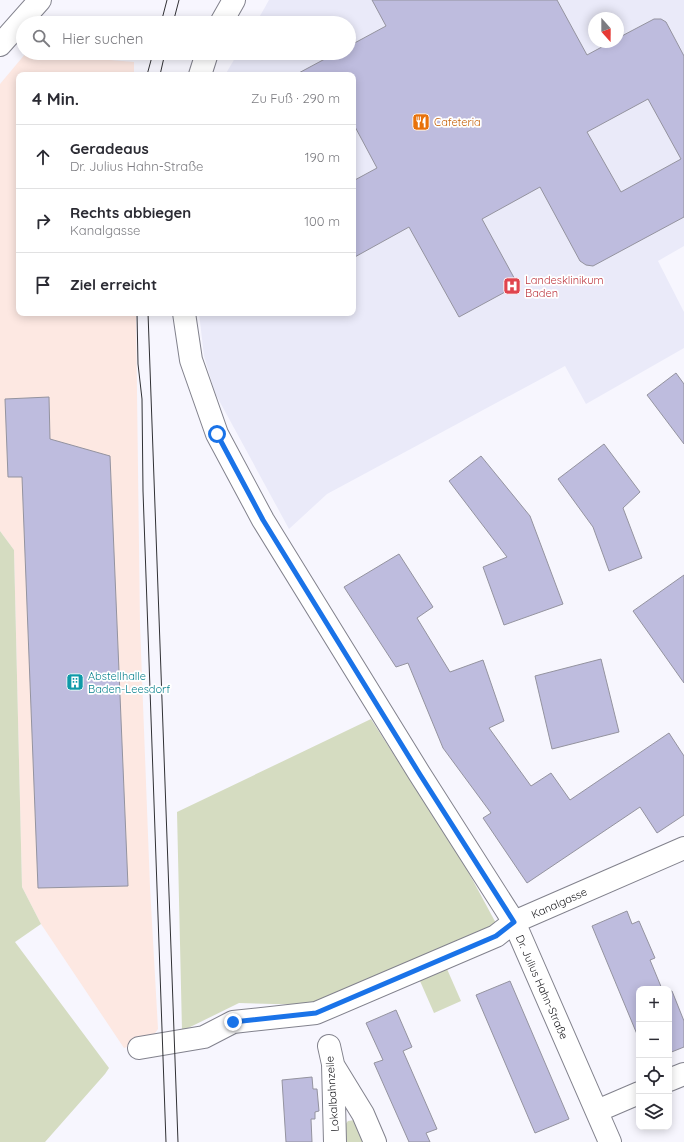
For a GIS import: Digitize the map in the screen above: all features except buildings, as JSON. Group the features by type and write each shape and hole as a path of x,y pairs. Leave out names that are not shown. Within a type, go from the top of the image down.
{"street":[{"path":"26,16 40,0"},
{"path":"225,16 234,0"},
{"path":"0,45 16,27"},
{"path":"201,72 205,60"},
{"name":"Dr. Julius Hahn-Straße","path":"184,316 191,360 217,434 263,520 419,773 514,922 610,1142"},
{"name":"Kanalgasse","path":"139,1048 204,1037 233,1022 316,1013 496,936 514,922 684,848"},
{"name":"Lokalbahnzeile","path":"335,1142 331,1055 363,1114 375,1142"},
{"path":"672,1079 684,1074"},
{"path":"597,1111 637,1094"}],"shaded area":[{"name":"Landesklinikum Baden","path":"269,0 684,0 684,246 658,261 684,312 684,348 586,404 565,366 327,494 289,529 215,393 204,356 199,316 356,316 356,72 227,72 234,60 356,60 356,16 260,16"},
{"name":"Abstellhalle Baden-Leesdorf","path":"20,60 110,60 134,62 134,72 16,72 16,316 136,316 140,625 150,887 158,1029 151,1039 124,1048 41,924 22,887 14,550 0,531 0,84"}],"green space":[{"path":"0,531 14,550 22,887 41,924 15,942 109,1068 45,1142 0,1142"},
{"path":"371,719 464,864 498,927 314,1005 239,1003 182,1031 177,812"},
{"path":"447,969 461,1001 434,1013 420,981"},
{"path":"355,1120 370,1142 344,1142 344,1126 348,1121"}],"tram line":[{"path":"163,16 167,0"},
{"path":"175,16 179,0"},
{"path":"148,72 151,60"},
{"path":"161,72 163,60"},
{"path":"137,316 138,364 142,399 143,491 166,1142"},
{"path":"148,316 178,1142"}],"place":[{"name":"Cafeteria","path":"421,122"},
{"name":"Landesklinikum Baden","path":"512,286"},
{"name":"Abstellhalle Baden-Leesdorf","path":"75,682"}],"route":[{"path":"217,434 263,520 419,773 514,922 496,936 316,1013 233,1022"}]}
